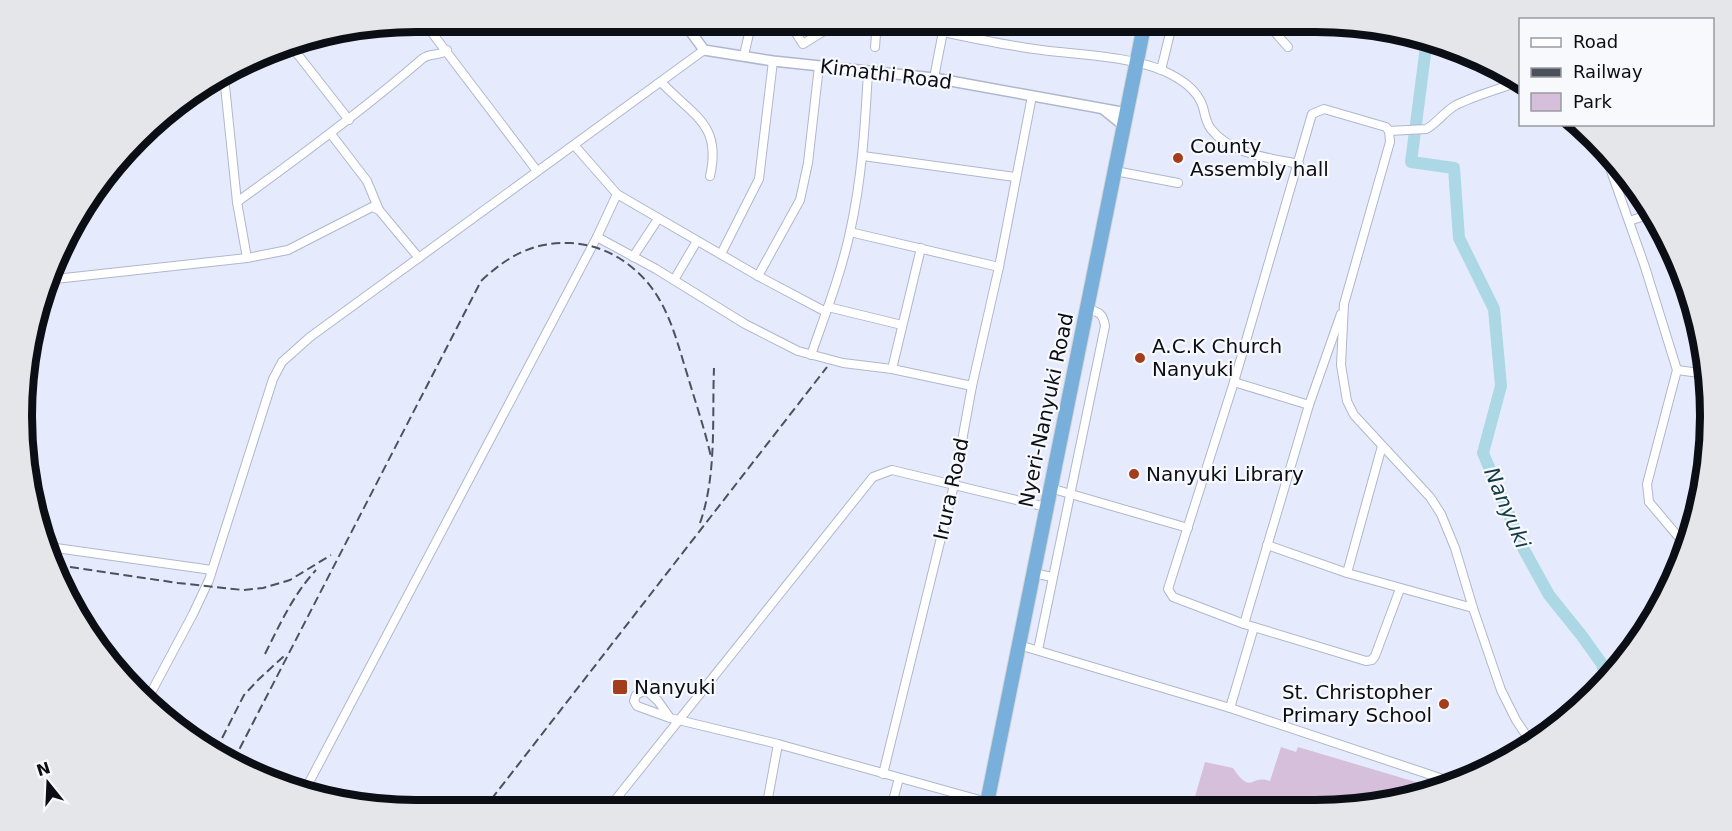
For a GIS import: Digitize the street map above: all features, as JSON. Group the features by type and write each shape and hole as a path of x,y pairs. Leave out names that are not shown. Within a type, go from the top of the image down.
{"highway":[{"name":"Nyeri-Nanyuki Road","path":"987,800 1143,32"}],"street":[{"path":"432,32 537,171"},
{"path":"151,693 193,614 212,570 270,388 282,362 310,337 704,50 691,32"},
{"path":"744,55 749,32"},
{"path":"795,32 803,44 822,32"},
{"path":"875,48 877,32"},
{"path":"934,78 943,32 1024,48 1136,63 1179,78 1195,92 1203,106 1209,127 1228,142 1246,151 1299,164"},
{"path":"1161,70 1170,32"},
{"path":"1275,32 1288,47"},
{"path":"237,202 370,105 425,56 441,55 447,50"},
{"name":"Kimathi Road","path":"704,50 773,61 934,78 1103,109 1125,119"},
{"path":"295,51 349,120"},
{"path":"721,254 759,179 773,61"},
{"path":"758,276 800,200 808,163 819,66"},
{"path":"811,355 850,232 863,156 868,72"},
{"path":"225,82 237,202 247,258"},
{"path":"661,82 705,126 712,138 714,151 710,176"},
{"path":"1389,131 1419,131 1431,127 1441,115 1458,104 1511,84"},
{"name":"Irura Road","path":"883,774 954,485 972,386 999,267 1032,96"},
{"path":"1244,624 1309,405 1344,304 1390,142 1389,131 1386,127 1320,109 1312,114 1234,382 1169,584 1170,595 1193,606 1244,624 1370,661 1378,649 1400,589"},
{"path":"331,134 367,181 379,210 419,258"},
{"path":"574,145 617,194 758,276 827,309 902,325"},
{"path":"863,156 1015,177"},
{"path":"1610,168 1677,370 1647,484 1647,493 1649,502 1680,539"},
{"path":"1115,171 1178,183"},
{"path":"308,784 597,237 617,194"},
{"path":"57,279 247,258 288,250 369,208 379,210"},
{"path":"1629,221 1644,216"},
{"path":"633,257 658,219"},
{"path":"850,232 999,267"},
{"path":"597,237 674,280 745,324 798,351 843,363 892,369 972,386"},
{"path":"674,280 697,240"},
{"path":"892,369 921,248"},
{"path":"1344,304 1341,365 1347,401 1354,416 1430,497 1441,514 1455,548 1501,690 1510,710 1528,736"},
{"path":"1038,650 1105,326 1103,315 1100,312 1087,309"},
{"path":"1677,370 1698,373"},
{"path":"1234,382 1309,405"},
{"path":"1347,573 1382,446"},
{"path":"615,800 873,477 892,470 1046,507"},
{"path":"1050,488 1188,528"},
{"path":"1267,545 1347,573 1473,608"},
{"path":"55,548 212,570"},
{"path":"1033,573 1052,577"},
{"path":"1230,708 1254,627"},
{"path":"1019,645 1230,708 1441,778"},
{"path":"670,718 651,693 646,690 636,695 634,700 637,706 670,718 778,744 970,800"},
{"path":"768,800 778,744"},
{"path":"893,800 899,778"}],"green space":[{"path":"1281,747 1296,752 1298,747 1423,784 1391,792 1342,799 1194,800 1205,762 1233,768 1248,783 1258,780 1270,781"}],"waterway":[{"name":"Nanyuki","path":"1426,48 1411,162 1454,168 1459,238 1494,309 1501,386 1483,453 1523,548 1549,595 1582,636 1602,664 1604,670"}],"railway":[{"path":"236,755 481,281 512,257 545,245 571,243 608,252 635,269 657,296 672,326 711,457"},
{"path":"491,800 827,367"},
{"path":"700,523 709,486 711,466 714,368"},
{"path":"70,567 243,590 263,588 290,580 331,555"},
{"path":"265,654 294,600 316,570"},
{"path":"218,745 244,695 284,656"}],"place":[{"name":"County Assembly hall","path":"1178,158"},
{"name":"A.C.K Church Nanyuki","path":"1140,358"},
{"name":"Nanyuki Library","path":"1134,474"},
{"name":"Nanyuki","path":"620,687"},
{"name":"St. Christopher Primary School","path":"1444,704"}]}
